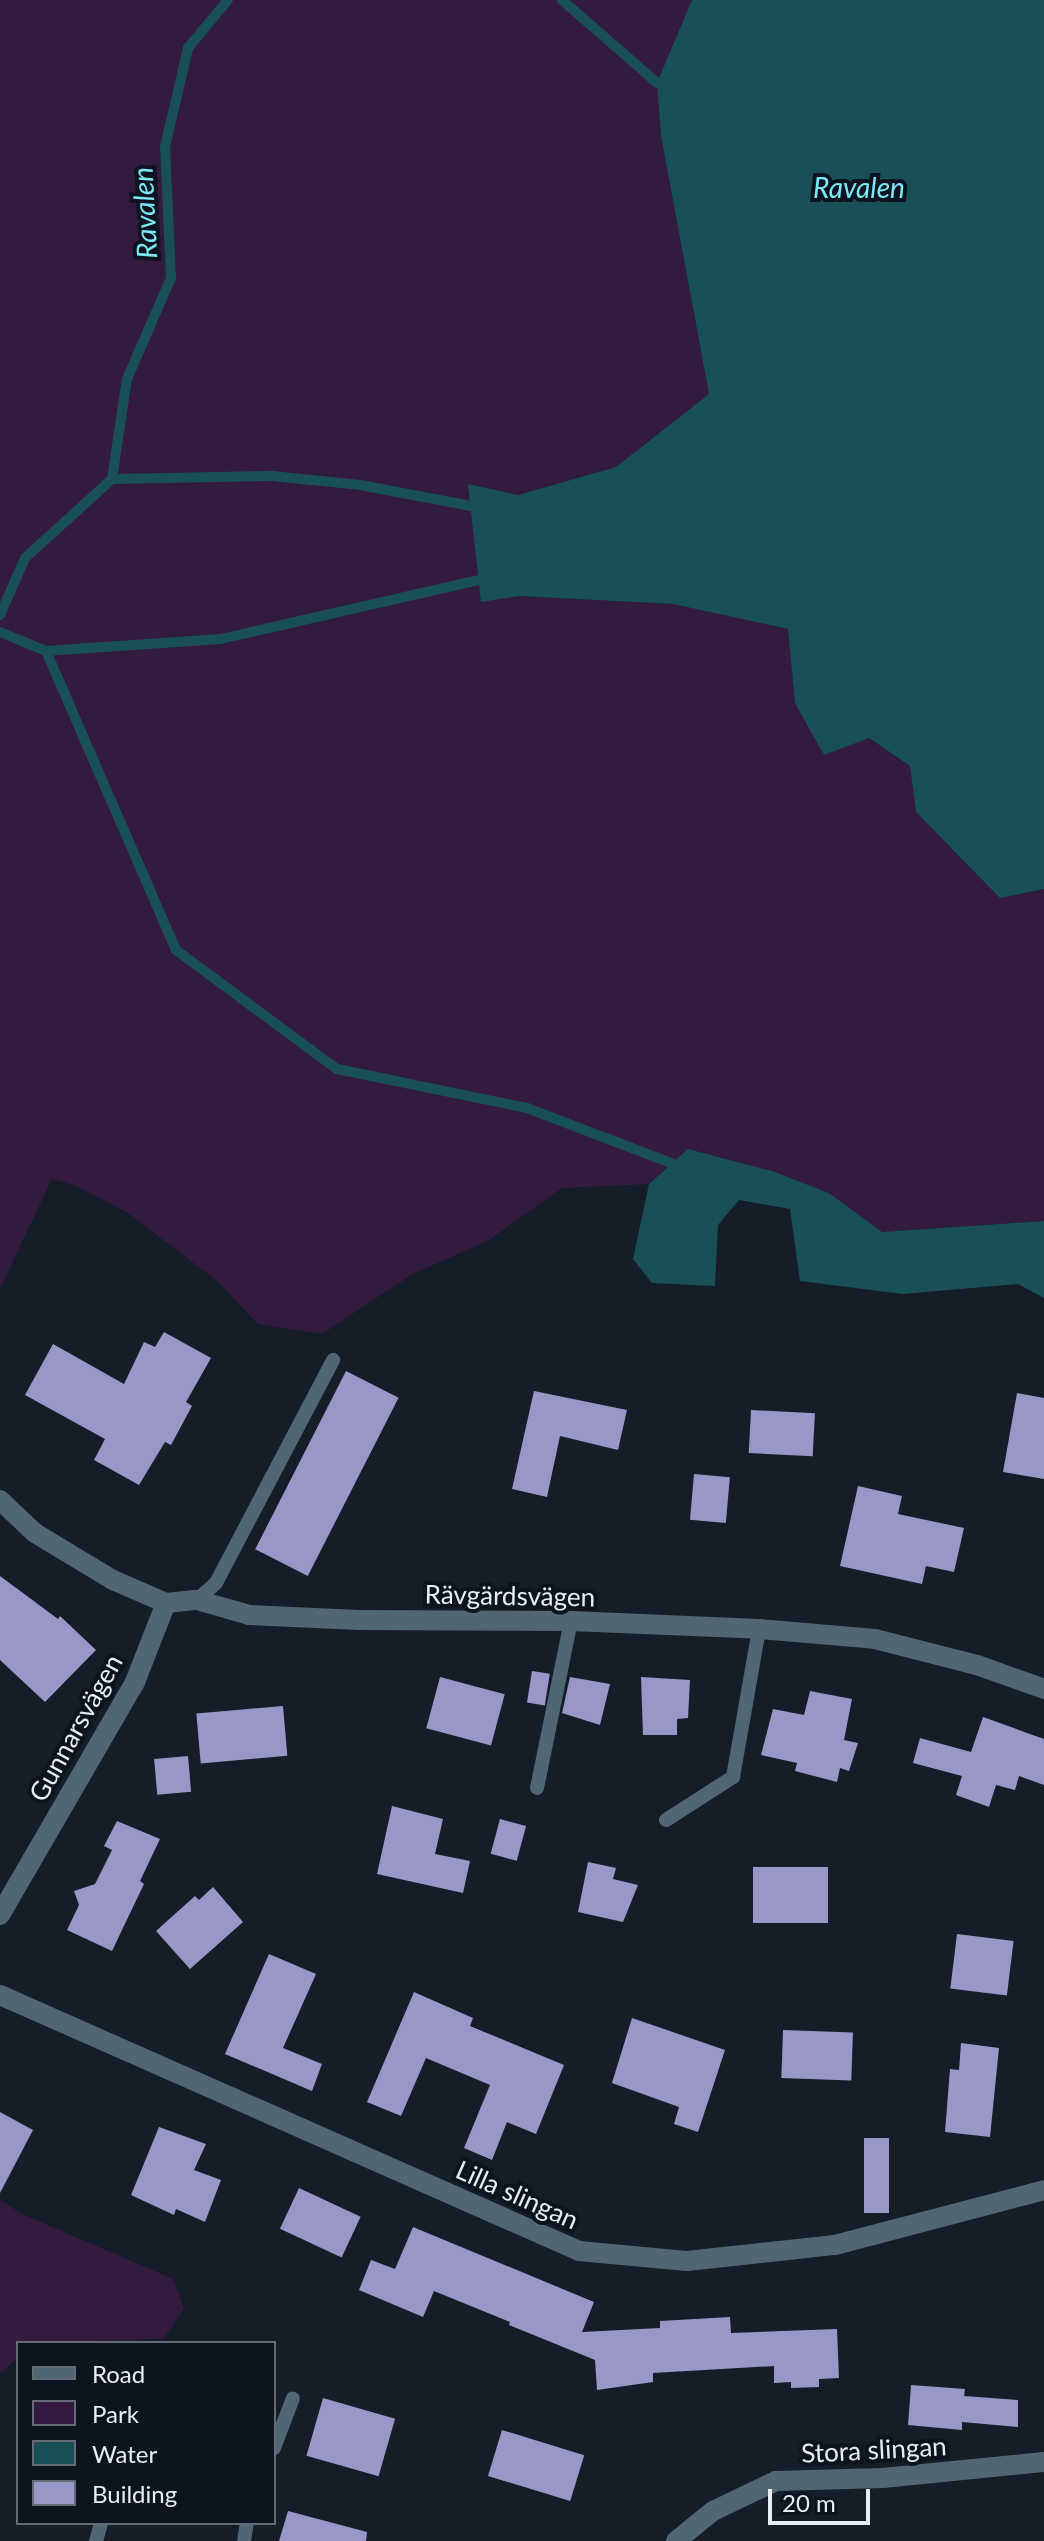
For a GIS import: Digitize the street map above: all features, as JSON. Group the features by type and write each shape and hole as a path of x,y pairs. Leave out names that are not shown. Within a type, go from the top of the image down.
{"street":[{"name":"Rävgärdsvägen","path":"0,1500 35,1533 113,1580 166,1603 197,1600 249,1615 359,1620 571,1621 759,1629 875,1639 977,1665 1044,1689"},
{"name":"Gunnarsvägen","path":"0,1915 135,1682 166,1603"},
{"name":"Lilla slingan","path":"0,1995 579,2251 687,2261 835,2245 1044,2190"},
{"name":"Stora slingan","path":"676,2541 713,2511 776,2481 883,2478 1044,2462"}],"lane":[{"path":"197,1600 216,1583 333,1360"},
{"path":"537,1788 571,1621"},
{"path":"666,1820 733,1777 759,1629"},
{"path":"276,2443 293,2398"}],"green space":[{"path":"0,0 692,0 658,84 661,136 709,394 616,467 518,495 469,484 481,601 519,596 673,604 789,629 795,703 868,738 910,766 916,812 1000,898 1044,889 1044,1221 882,1232 829,1193 772,1171 688,1149 649,1184 562,1188 489,1240 411,1275 322,1334 258,1324 216,1280 128,1213 74,1185 52,1179 0,1288"},
{"path":"0,2200 22,2214 173,2279 184,2309 163,2339 16,2341 16,2360 0,2373"}],"water":[{"name":"Ravalen","path":"692,0 1044,0 1044,889 1000,898 916,812 910,766 869,738 824,755 795,703 788,629 673,604 519,596 481,602 468,484 518,495 616,467 709,394 661,136 657,83"},
{"path":"688,1149 772,1171 829,1193 882,1232 1044,1221 1044,1298 1018,1284 903,1294 800,1281 790,1209 739,1200 718,1225 715,1286 652,1283 633,1259 649,1184"}],"building":[{"path":"164,1332 211,1358 186,1402 192,1406 171,1445 165,1442 139,1485 94,1460 105,1439 25,1395 53,1344 124,1384 144,1342 155,1347"},
{"path":"346,1371 399,1398 308,1576 255,1549"},
{"path":"534,1391 627,1410 618,1450 560,1436 547,1497 512,1489"},
{"path":"1017,1393 1044,1398 1044,1479 1003,1472"},
{"path":"751,1410 815,1413 813,1456 749,1453"},
{"path":"694,1474 730,1477 726,1523 690,1520"},
{"path":"858,1486 902,1496 898,1514 964,1528 954,1572 926,1566 922,1584 840,1566"},
{"path":"0,1576 58,1619 60,1616 96,1650 45,1702 0,1660"},
{"path":"532,1671 550,1674 545,1705 527,1703"},
{"path":"440,1677 505,1694 491,1746 426,1728"},
{"path":"570,1677 610,1684 600,1725 562,1713"},
{"path":"641,1677 690,1680 688,1718 677,1719 677,1735 643,1735"},
{"path":"810,1691 852,1699 844,1740 858,1743 849,1771 840,1768 837,1782 795,1771 797,1763 761,1755 773,1709 804,1715"},
{"path":"283,1706 287,1756 201,1763 196,1714"},
{"path":"983,1717 1044,1739 1044,1785 1019,1776 1015,1790 996,1785 989,1807 956,1795 962,1776 913,1763 920,1738 971,1752"},
{"path":"188,1756 191,1792 157,1795 154,1759"},
{"path":"392,1806 443,1819 435,1854 470,1861 463,1893 377,1874"},
{"path":"500,1819 526,1826 517,1861 491,1854"},
{"path":"117,1821 160,1839 140,1881 144,1884 112,1951 67,1930 79,1905 74,1891 95,1884 112,1850 104,1846"},
{"path":"588,1862 616,1868 613,1879 638,1885 623,1922 578,1912"},
{"path":"753,1867 828,1867 828,1923 753,1923"},
{"path":"213,1887 243,1922 190,1969 156,1931 195,1896 199,1900"},
{"path":"957,1934 1014,1941 1007,1996 950,1989"},
{"path":"269,1954 316,1974 283,2048 322,2064 312,2091 225,2054"},
{"path":"414,1992 473,2018 470,2026 564,2065 536,2134 507,2122 492,2160 464,2148 490,2085 426,2058 401,2116 367,2102"},
{"path":"632,2018 725,2050 698,2132 674,2124 679,2107 612,2083"},
{"path":"783,2030 853,2032 851,2080 781,2078"},
{"path":"961,2043 999,2048 990,2137 945,2132 950,2069 959,2070"},
{"path":"0,2112 33,2130 0,2193"},
{"path":"159,2127 206,2144 194,2170 221,2180 205,2222 176,2209 174,2215 131,2195"},
{"path":"864,2138 889,2138 889,2213 864,2213"},
{"path":"299,2188 361,2217 342,2258 280,2229"},
{"path":"413,2227 594,2302 582,2332 660,2328 660,2321 730,2317 731,2333 837,2329 839,2378 819,2379 819,2387 791,2388 791,2382 774,2383 774,2366 653,2373 653,2382 597,2390 595,2360 509,2325 510,2322 434,2291 423,2317 359,2290 371,2260 395,2269"},
{"path":"911,2385 965,2389 964,2396 1018,2400 1018,2427 962,2422 962,2430 908,2425"},
{"path":"323,2398 395,2419 379,2476 306,2456"},
{"path":"502,2430 584,2455 570,2501 488,2476"},
{"path":"288,2511 367,2532 366,2541 279,2541"}],"waterway":[{"name":"Ravalen","path":"0,615 25,558 112,479 127,379 171,278 165,147 188,48 228,0"},
{"name":"Ravalen","path":"562,0 657,83"},
{"name":"Ravalen","path":"112,479 272,476 360,485 471,506"},
{"name":"Ravalen","path":"46,651 221,639 479,580"},
{"path":"0,632 46,651 176,950 337,1069 527,1108 684,1168"}]}
